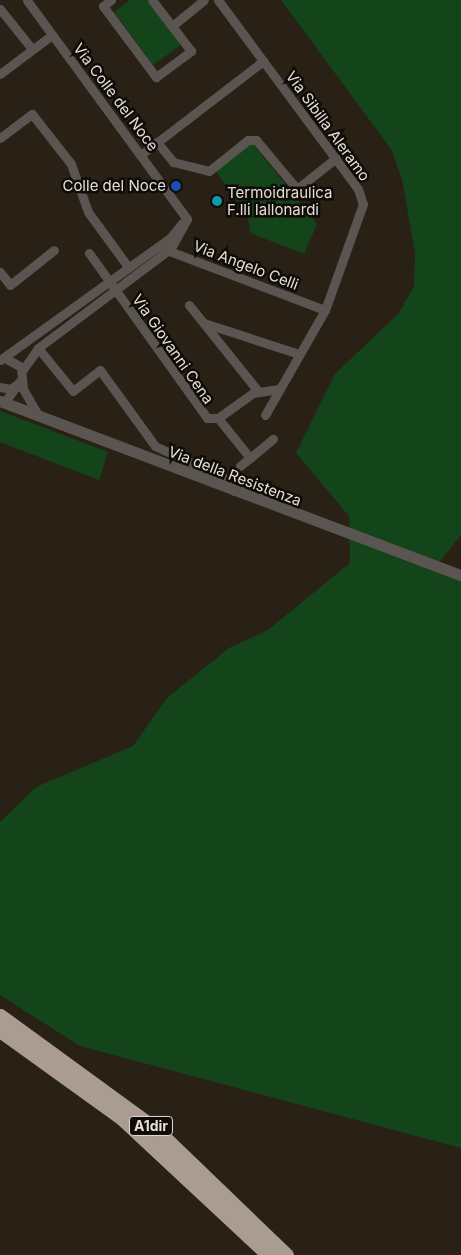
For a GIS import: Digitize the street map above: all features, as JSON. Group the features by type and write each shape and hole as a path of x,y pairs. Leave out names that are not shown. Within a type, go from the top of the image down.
{"highway":[{"name":"A1dir","path":"0,1016 155,1129 286,1255"},
{"name":"A1dir","path":"0,1030 122,1118 269,1255"}],"street":[{"name":"Via Colle del Noce","path":"27,0 183,211"},
{"path":"111,0 103,6 156,77 191,51 172,26 158,2"},
{"path":"172,26 204,0"},
{"name":"Via Sibilla Aleramo","path":"218,0 336,158 363,204 325,310 266,415"},
{"path":"0,10 32,50"},
{"path":"0,74 52,34"},
{"path":"142,154 263,61"},
{"path":"0,138 32,114 72,164 88,212 129,268"},
{"path":"157,142 174,162 209,172 248,140 256,140 297,189 336,158"},
{"path":"2,402 21,377 38,348 112,286 129,268 179,229 183,211"},
{"path":"2,358 168,250 186,226 183,211"},
{"name":"Via Angelo Celli","path":"158,247 325,310"},
{"path":"0,272 10,284 54,250"},
{"name":"Via Giovanni Cena","path":"89,253 202,414 218,418 258,391 279,389"},
{"path":"189,305 258,391"},
{"path":"204,323 300,354"},
{"path":"38,348 72,391 100,370 155,446 233,482 234,492"},
{"path":"2,358 17,362 26,397 38,416"},
{"path":"0,387 10,388 21,377"},
{"name":"Via della Resistenza","path":"2,402 234,492 461,575"},
{"path":"218,418 250,458"},
{"path":"240,466 273,439"}],"green space":[{"path":"130,0 148,0 181,45 153,65 114,12"},
{"path":"281,0 461,0 461,535 438,564 461,574 461,1148 80,1046 0,995 0,822 36,787 133,746 167,698 229,648 268,630 350,563 349,516 296,453 335,374 399,313 414,286 415,253 402,179 391,149"},
{"path":"252,143 317,224 304,254 250,233 248,217 216,171"},
{"path":"0,411 108,452 99,480 0,442"}],"place":[{"name":"Colle del Noce","path":"176,186"},
{"name":"Termoidraulica F.lli Iallonardi","path":"217,201"}]}
